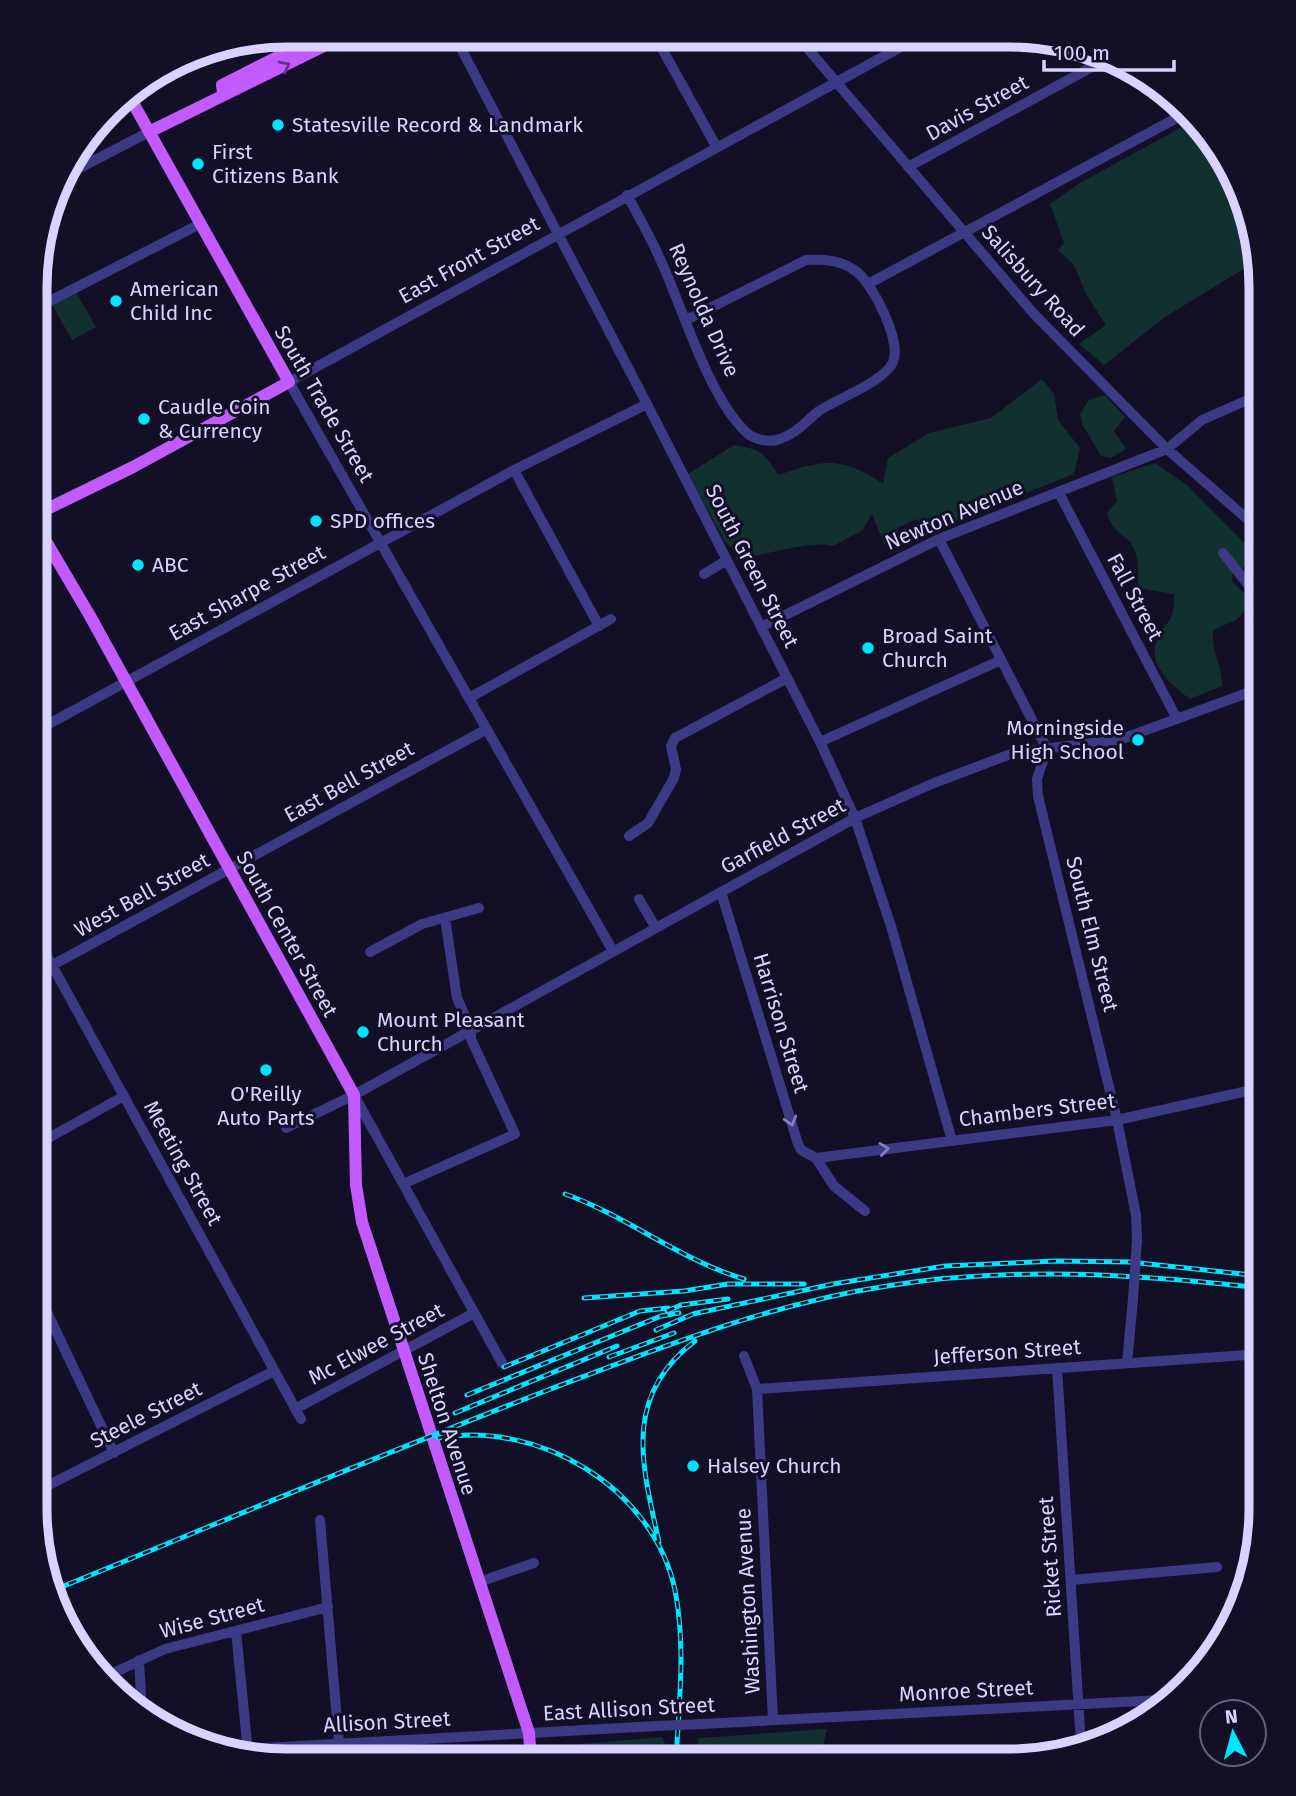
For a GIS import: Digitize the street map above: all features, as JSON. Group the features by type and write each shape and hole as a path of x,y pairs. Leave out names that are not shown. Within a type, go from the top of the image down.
{"main road":[{"path":"304,50 307,47"},
{"path":"149,132 223,93 222,85 312,47"},
{"name":"South Trade Street","path":"133,104 289,382"},
{"name":"East Front Street","path":"47,509 132,467 289,382"},
{"name":"South Center Street","path":"47,543 126,681 354,1095"},
{"name":"Shelton Avenue","path":"354,1095 356,1185 362,1222 529,1733 530,1749"}],"street":[{"name":"South Green Street","path":"460,47 727,560 820,742 855,818 891,926 952,1141"},
{"path":"661,47 716,146"},
{"name":"Salisbury Road","path":"805,47 1034,314 1167,449 1249,520"},
{"name":"East Front Street","path":"289,382 900,47"},
{"name":"Davis Street","path":"908,167 1096,65"},
{"path":"686,320 806,260 841,262 856,271 868,284 1178,118"},
{"path":"78,169 149,132"},
{"name":"Reynolda Drive","path":"627,195 661,259 722,398 746,433 761,440 778,440 846,394 886,372 893,361 894,336 868,284"},
{"path":"47,302 200,223"},
{"name":"South Trade Street","path":"289,382 613,951"},
{"name":"Newton Avenue","path":"761,627 939,539 1167,449 1202,420 1249,399"},
{"name":"East Sharpe Street","path":"47,725 380,541 647,404"},
{"path":"514,470 599,626"},
{"name":"Fall Street","path":"1059,493 1177,719"},
{"path":"939,539 1047,749"},
{"path":"1223,553 1249,586"},
{"path":"704,574 727,560"},
{"path":"469,698 611,619"},
{"path":"820,742 1001,660"},
{"path":"629,836 648,824 674,778 676,769 671,746 675,738 787,678"},
{"name":"Garfield Street","path":"286,1128 354,1095 855,818 934,783 1016,752 1119,740 1249,693"},
{"name":"East Bell Street","path":"230,869 487,729"},
{"name":"South Elm Street","path":"1047,749 1037,779 1038,796 1117,1120 1136,1215 1137,1240 1127,1363"},
{"name":"West Bell Street","path":"47,968 230,869"},
{"name":"Harrison Street","path":"721,892 798,1144 801,1150 816,1158 834,1186 865,1211"},
{"path":"639,899 656,928"},
{"path":"370,952 422,924 479,908"},
{"path":"403,1184 515,1134 471,1039 471,1029 457,998 445,918"},
{"name":"Meeting Street","path":"47,957 298,1414"},
{"name":"Chambers Street","path":"816,1158 1117,1120 1248,1091"},
{"name":"South Center Street","path":"354,1095 502,1363"},
{"path":"47,1138 124,1096"},
{"path":"47,1312 114,1453"},
{"name":"Mc Elwee Street","path":"298,1414 474,1313"},
{"name":"Jefferson Street","path":"757,1389 1248,1355"},
{"name":"Washington Avenue","path":"744,1356 757,1389 773,1720"},
{"name":"Ricket Street","path":"1056,1368 1081,1737"},
{"name":"Steele Street","path":"47,1486 274,1371"},
{"path":"320,1520 339,1744"},
{"path":"479,1582 534,1563"},
{"path":"1071,1580 1217,1567"},
{"name":"Wise Street","path":"113,1673 176,1646 328,1607"},
{"path":"236,1631 247,1745"},
{"path":"139,1660 141,1698"},
{"name":"Monroe Street","path":"773,1720 1152,1700"},
{"name":"East Allison Street","path":"529,1733 773,1720"},
{"name":"Allison Street","path":"288,1749 529,1733"}],"green space":[{"path":"1185,125 1208,154 1224,181 1236,210 1247,267 1165,317 1104,365 1079,344 1106,325 1086,294 1074,265 1058,250 1064,243 1050,204 1078,184"},
{"path":"74,289 96,327 72,340 50,301"},
{"path":"1042,379 1054,394 1058,420 1080,448 1074,474 928,532 917,519 897,528 904,545 891,549 884,544 872,514 863,530 833,546 801,546 740,559 724,540 688,474 734,445 761,453 778,475 808,466 832,463 855,468 883,484 888,458 929,433 991,418"},
{"path":"1105,395 1125,417 1114,431 1126,449 1111,458 1101,456 1082,424 1080,414 1089,400"},
{"path":"1155,463 1188,486 1249,548 1249,563 1233,574 1232,581 1248,597 1246,606 1240,617 1213,631 1222,686 1190,699 1176,688 1158,666 1155,658 1157,640 1172,616 1174,594 1138,588 1134,549 1117,531 1107,513 1117,501 1112,477"},
{"path":"827,1729 822,1749 697,1749 699,1738"},
{"path":"662,1737 667,1748 576,1749 579,1744"}],"railway":[{"path":"565,1194 610,1214 698,1261 744,1279"},
{"path":"656,1330 693,1314 833,1284 945,1266 1057,1261 1130,1262 1248,1275"},
{"path":"61,1587 548,1390 715,1329 800,1304 887,1286 1027,1274 1120,1276 1248,1287"},
{"path":"584,1298 684,1291 728,1284 804,1284"},
{"path":"667,1311 681,1305 728,1299"},
{"path":"504,1367 640,1311 668,1308"},
{"path":"467,1395 661,1316 679,1313"},
{"path":"609,1357 674,1333"},
{"path":"659,1542 644,1459 643,1433 647,1408 656,1385 672,1362 695,1341"},
{"path":"455,1413 617,1346"},
{"path":"438,1438 476,1435 514,1440 551,1451 586,1469 617,1492 643,1520 663,1553 675,1590 681,1675 677,1749"}],"place":[{"name":"Statesville Record & Landmark","path":"278,125"},
{"name":"First Citizens Bank","path":"198,164"},
{"name":"American Child Inc","path":"116,301"},
{"name":"Caudle Coin & Currency","path":"144,419"},
{"name":"SPD offices","path":"316,521"},
{"name":"ABC","path":"138,565"},
{"name":"Broad Saint Church","path":"868,648"},
{"name":"Morningside High School","path":"1138,740"},
{"name":"Mount Pleasant Church","path":"363,1032"},
{"name":"O'Reilly Auto Parts","path":"266,1070"},
{"name":"Halsey Church","path":"693,1466"}]}
